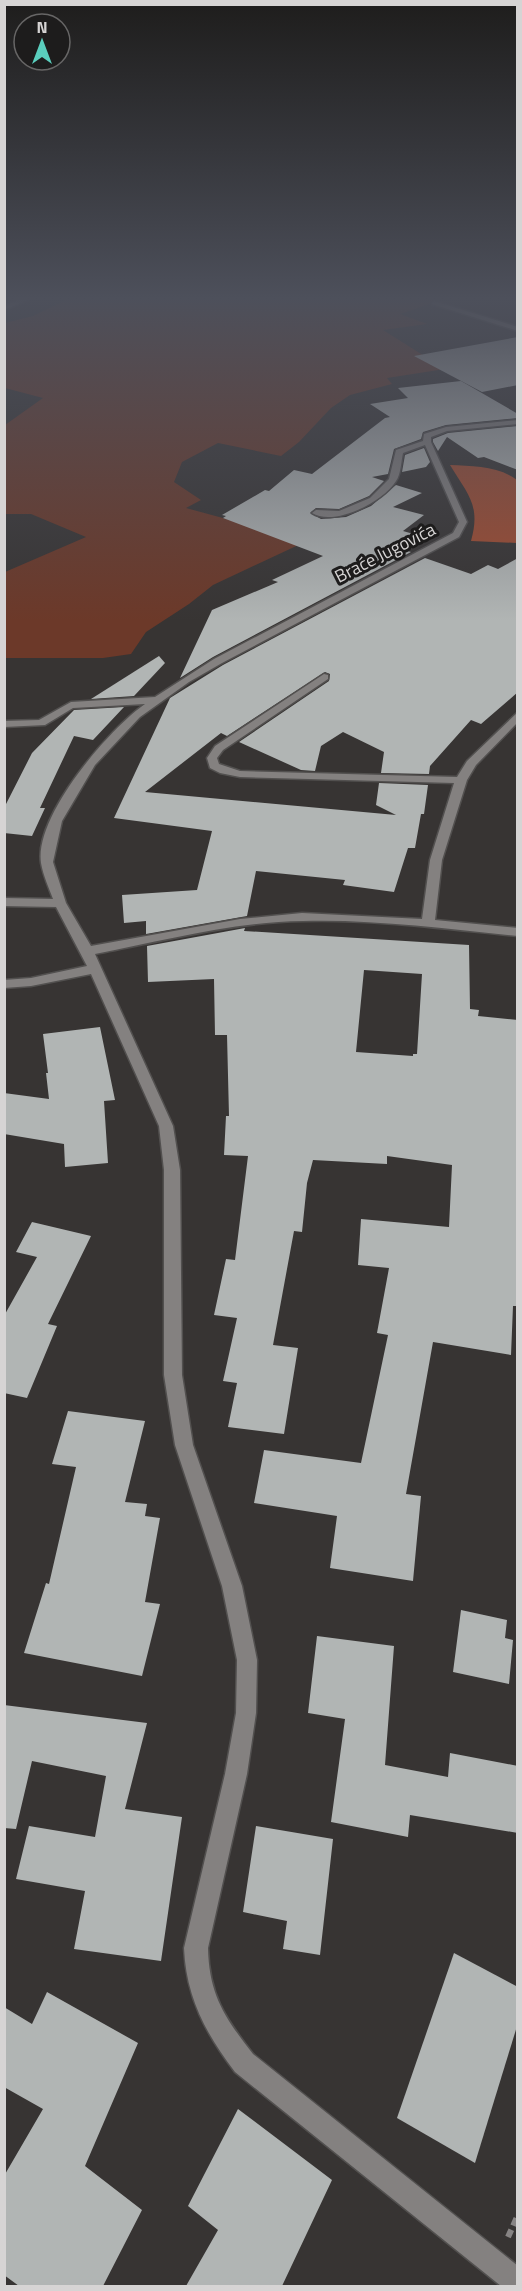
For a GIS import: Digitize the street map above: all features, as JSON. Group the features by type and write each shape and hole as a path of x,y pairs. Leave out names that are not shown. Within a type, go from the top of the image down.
{"street":[{"path":"316,513 340,514 374,500 393,480 399,452 427,442 427,436 432,432 518,422"},
{"name":"Braće Jugovića","path":"155,700 218,661 456,535 463,522 427,442"},
{"path":"324,677 219,748 212,759 214,766 224,771 240,774 461,780"},
{"path":"4,724 41,723 71,705 155,700"},
{"path":"155,700 120,730 90,763 56,821 47,862 60,903 91,960 166,1126 172,1170 173,1375 177,1406 184,1445 232,1586 247,1660 246,1713 236,1774 196,1948 195,1972 217,2029 244,2063 518,2283"},
{"path":"428,924 436,860 461,780 471,763 518,715"},
{"path":"4,902 60,903"},
{"path":"5,985 188,931 270,919 302,917 518,932"}],"shaded area":[{"path":"30,407 333,407 299,442 281,456 218,443 182,462 174,482 201,500 186,508 307,541 213,585 146,632 131,654 103,658 5,658 5,572 86,537 31,514 5,514 5,425"},
{"path":"450,465 494,469 517,480 517,543 471,541 474,518 471,501"}],"building":[{"path":"374,407 506,407 518,414 518,418 446,425 423,432 421,439 394,449 388,474 372,477 384,481 369,496 339,509 316,508 310,513 321,519 346,517 371,506 396,485 422,493 393,507 424,515 403,531 424,537 404,550 411,552 213,657 180,678 212,610 278,582 272,580 323,556 223,518 226,516 222,515 265,490 269,491 294,470 312,474 385,418 390,417"},
{"path":"518,426 518,470 484,457 478,458 447,437 438,451 433,442 433,439 448,433"},
{"path":"424,448 430,462 426,467 402,472 405,455"},
{"path":"425,558 471,574 488,565 498,569 518,558 518,692 481,724 471,720 430,766 429,774 381,773 384,752 343,732 321,746 315,771 301,770 239,742 329,681 330,674 325,672 227,736 221,733 145,792 396,815 376,805 379,783 428,785 424,814 421,814 415,848 408,848 394,892 343,885 345,880 256,871 247,916 146,934 146,921 124,923 122,895 197,890 212,831 114,818 170,698 223,665"},
{"path":"159,656 165,663 134,696 91,699"},
{"path":"124,707 93,740 74,736 40,808 45,808 32,836 4,833 4,808 32,753 74,710"},
{"path":"245,928 244,931 469,945 470,1009 479,1010 478,1016 518,1020 518,1306 513,1306 511,1355 433,1342 406,1494 421,1496 413,1581 330,1568 337,1516 254,1503 264,1450 361,1463 388,1335 377,1333 389,1268 358,1265 361,1219 449,1227 452,1165 387,1156 387,1164 313,1160 307,1183 302,1232 294,1231 273,1345 298,1348 284,1434 228,1427 237,1383 223,1381 237,1318 214,1315 226,1259 235,1260 248,1156 224,1155 226,1116 229,1116 227,1035 215,1035 214,979 148,982 147,946","holes":["364,970 422,974 417,1054 413,1056 356,1052"]},
{"path":"100,1027 115,1100 104,1101 108,1163 65,1167 64,1144 4,1134 4,1093 49,1099 43,1034"},
{"path":"32,1222 91,1236 48,1324 57,1326 27,1398 4,1393 4,1316 37,1257 16,1252"},
{"path":"68,1411 145,1421 125,1502 147,1504 145,1516 160,1518 145,1602 160,1604 142,1676 24,1653 46,1583 49,1584 76,1467 52,1464"},
{"path":"461,1610 507,1620 505,1638 513,1640 509,1684 453,1672"},
{"path":"317,1636 394,1646 385,1765 448,1777 450,1753 518,1766 518,1833 410,1815 408,1837 331,1822 345,1719 308,1713"},
{"path":"4,1705 147,1723 125,1809 182,1817 161,1961 74,1949 85,1891 16,1879 29,1826 95,1837 106,1776 32,1761 16,1829 4,1828"},
{"path":"256,1826 333,1839 320,1955 283,1949 287,1921 243,1912"},
{"path":"454,1953 518,1987 518,2023 475,2163 397,2118"},
{"path":"47,1992 138,2043 85,2166 142,2210 103,2286 19,2286 4,2275 4,2176 43,2109 4,2087 4,2007 32,2024"},
{"path":"238,2109 332,2180 282,2286 186,2286 218,2230 188,2206"}]}
